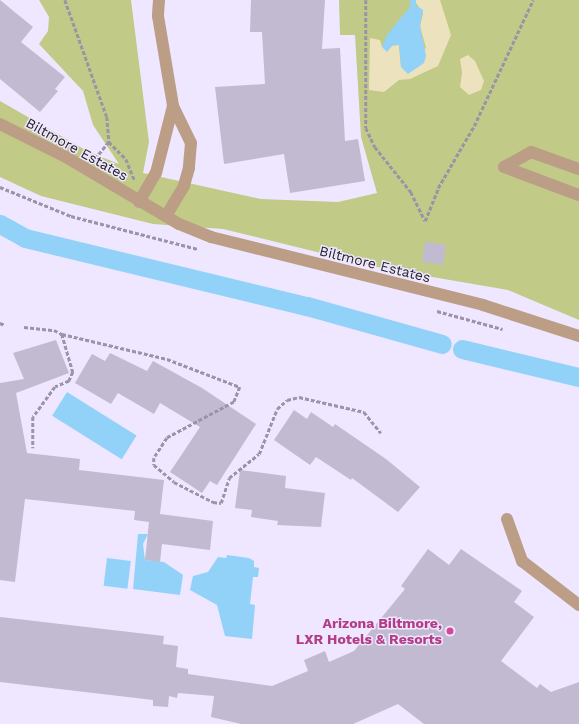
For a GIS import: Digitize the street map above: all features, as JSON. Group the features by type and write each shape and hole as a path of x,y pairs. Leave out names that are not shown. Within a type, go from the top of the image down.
{"street":[{"path":"159,0 158,16 173,106 191,143 190,168 184,186 166,216"},
{"path":"139,202 156,173 173,106"},
{"name":"Biltmore Estates","path":"0,124 66,157 139,202 166,216 240,246 483,305 579,336"},
{"path":"579,169 531,152 504,167 579,195"},
{"path":"507,519 522,561 579,605"}],"path":[{"path":"65,0 107,117 109,142 126,159 135,182"},
{"path":"366,0 366,128 375,147 412,192 425,221 438,188 474,126 533,0"},
{"path":"94,161 109,142"},
{"path":"0,187 51,208"},
{"path":"450,314 470,320"},
{"path":"0,323 5,325"},
{"path":"24,327 54,330 62,334 167,359 240,387 234,402 167,438 154,458 154,465 174,482 213,502 221,503 228,478 259,454 277,409 287,400 299,397 364,412 381,434"},
{"path":"33,448 33,417 55,387 69,381 73,372 62,334"}],"green space":[{"path":"39,0 131,0 149,142 143,173 261,199 338,202 377,193 361,137 355,35 340,35 339,0 579,0 579,320 508,290 386,269 223,229 153,224 41,196 0,177 0,101 89,152 119,164 93,125 83,91 39,44 48,31 49,17"}],"sand":[{"path":"414,0 440,0 451,35 438,66 410,79 399,80 384,92 369,90 370,38 380,40 382,47 399,45 401,67 426,48 420,26 423,13"},
{"path":"468,55 475,61 484,81 481,90 469,95 460,87 462,73 460,59"}],"water":[{"path":"413,3 423,10 420,26 426,56 424,63 408,74 401,67 399,45 393,45 387,52 382,47 387,35"},
{"path":"67,392 137,435 122,459 52,416"},
{"path":"138,534 148,534 143,544 145,560 164,562 183,575 180,595 133,589"},
{"path":"227,555 249,558 254,561 254,567 259,568 258,577 253,577 250,604 255,605 252,639 225,636 217,605 190,590 193,576 208,572 218,557 226,558"},
{"path":"107,558 131,561 127,589 104,586"}],"building":[{"path":"0,0 33,27 21,42 65,77 55,89 58,91 40,112 0,79"},
{"path":"251,0 325,0 322,49 340,48 345,141 358,139 365,181 290,193 284,154 224,164 215,87 265,84 262,32 250,32"},
{"path":"425,242 446,245 443,265 422,262"},
{"path":"56,340 69,373 16,393 27,453 80,459 79,470 164,480 160,514 213,521 210,550 162,544 160,562 145,560 149,522 134,520 135,511 25,499 15,582 0,580 0,383 24,379 13,353"},
{"path":"110,353 147,371 153,361 202,388 256,424 217,485 210,481 202,493 170,472 200,427 160,403 154,414 118,393 111,404 75,383 92,354 105,361"},
{"path":"294,410 307,419 311,412 333,427 335,424 386,459 420,487 398,512 352,478 351,480 316,457 310,465 274,440"},
{"path":"240,470 286,476 285,488 325,493 321,527 277,525 278,521 251,517 252,510 235,508"},
{"name":"Arizona Biltmore, LXR Hotels & Resorts","path":"428,549 449,565 461,549 522,591 514,602 534,617 501,661 537,688 540,684 551,692 579,682 579,724 424,724 398,704 353,724 241,724 211,717 214,696 178,693 177,698 169,696 168,707 153,706 153,700 0,682 0,617 164,636 163,644 178,646 176,667 188,669 188,674 272,686 308,671 304,660 325,651 329,662 354,651 405,589 401,586"}],"waterway":[{"path":"0,224 25,238 307,306 442,344"},
{"path":"462,349 579,377"}],"place":[{"name":"Arizona Biltmore, LXR Hotels & Resorts","path":"450,631"}]}
